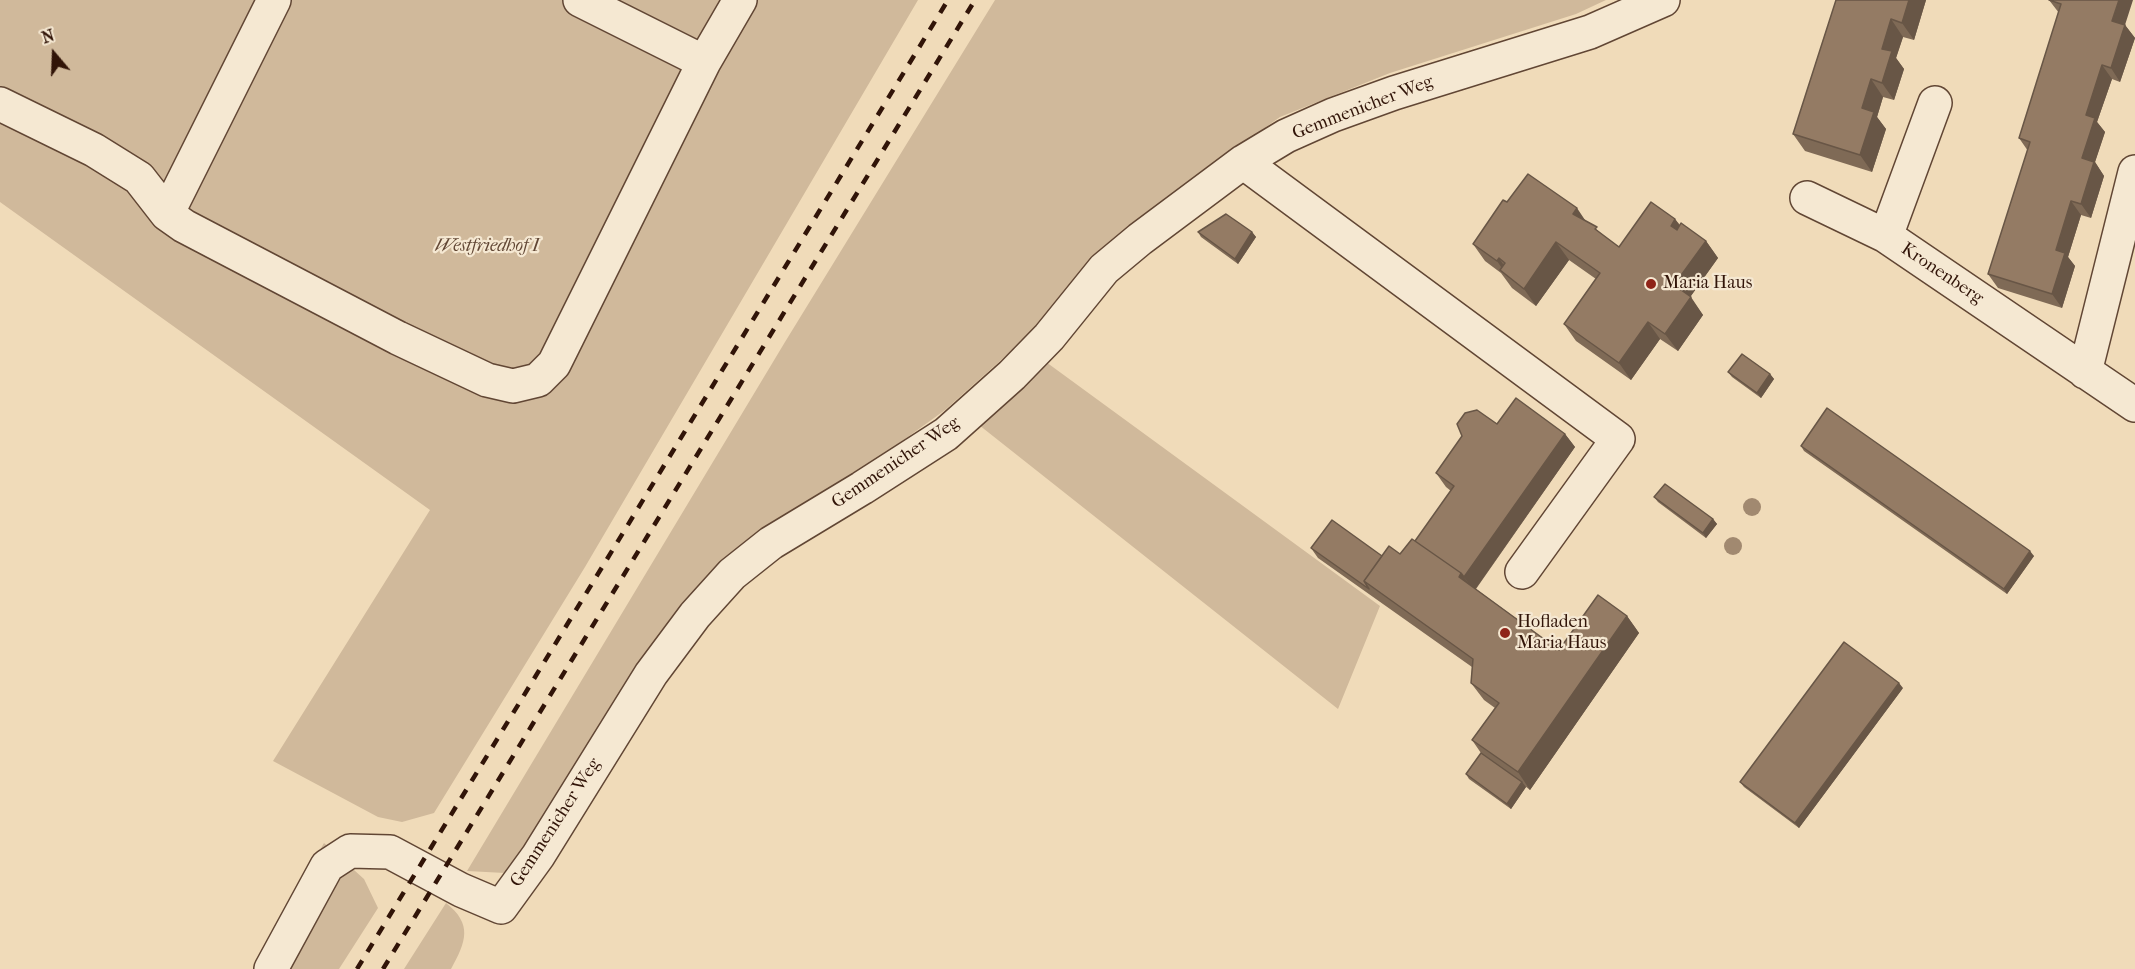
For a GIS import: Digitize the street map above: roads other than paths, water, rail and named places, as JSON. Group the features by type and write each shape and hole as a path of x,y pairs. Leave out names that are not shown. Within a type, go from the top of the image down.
{"street":[{"path":"167,214 274,0"},
{"path":"580,0 704,62"},
{"path":"0,104 94,150 139,178 167,214 184,226 389,333 488,380 513,386 538,380 554,364 704,62 740,0"},
{"name":"Gemmenicher Weg","path":"272,969 327,866 350,851 390,852 461,890 501,907 538,856 651,674 695,615 732,574 771,543 946,434 1027,360 1104,269 1243,162 1286,136 1333,115 1394,93 1590,32 1663,0"},
{"name":"Kronenberg","path":"1935,103 1886,236 2135,405"},
{"path":"1243,162 1618,439 1522,572"},
{"path":"2085,372 2135,172"},
{"path":"1807,198 1886,236"}],"railway":[{"path":"357,969 948,0"},
{"path":"383,969 975,0"}],"place":[{"name":"Maria Haus","path":"1651,284"},
{"name":"Hofladen Maria Haus","path":"1505,633"}],"park label":[{"name":"Westfriedhof I","path":"487,247"}]}
